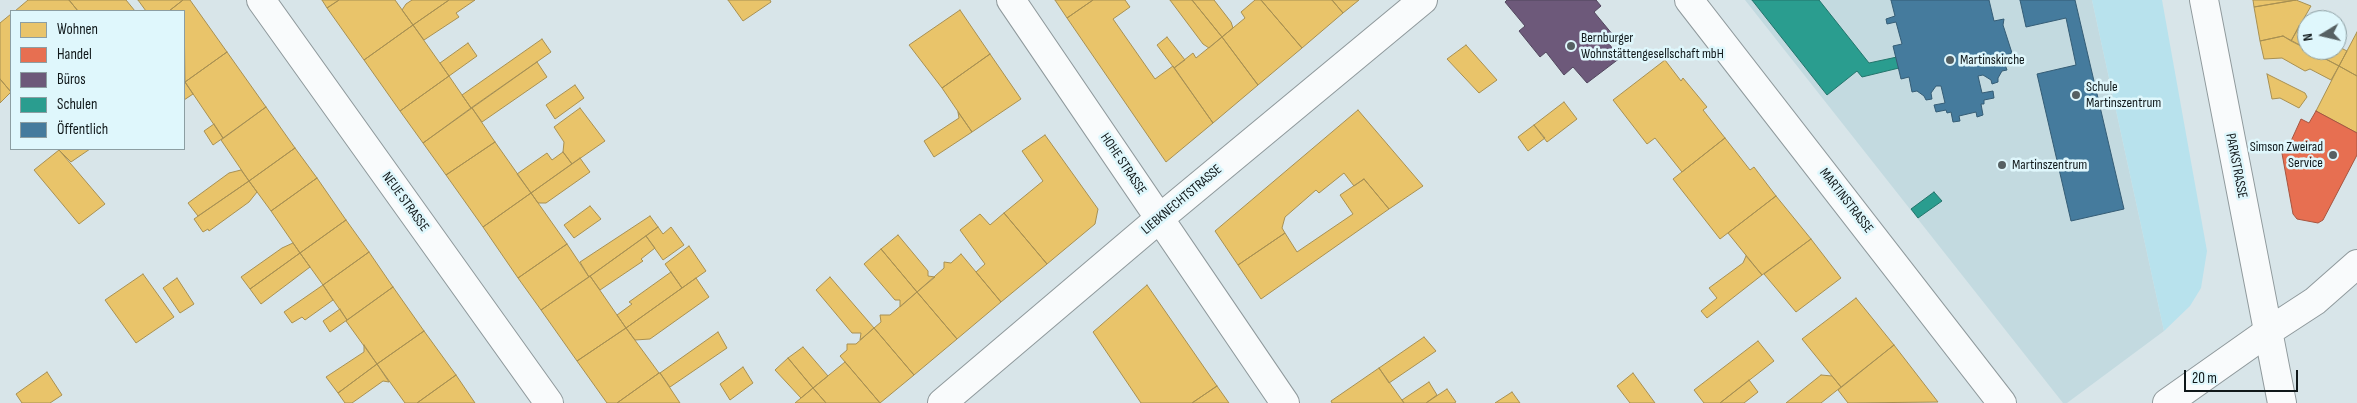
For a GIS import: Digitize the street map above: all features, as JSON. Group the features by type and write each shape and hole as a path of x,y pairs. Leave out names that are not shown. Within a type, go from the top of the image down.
{"street":[{"name":"NEUE STRASSE","path":"261,0 549,403"},
{"name":"HOHE STRASSE","path":"1011,0 1285,403"},
{"name":"LIEBKNECHTSTRASSE","path":"942,403 1160,218 1423,0"},
{"name":"MARTINSTRASSE","path":"1689,0 2002,403"},
{"name":"PARKSTRASSE","path":"2204,0 2282,403"},
{"path":"2167,403 2315,301 2357,264"}],"shaded area":[{"name":"Martinszentrum","path":"1745,0 2092,0 2164,331 2067,403 2063,403"},
{"path":"2092,0 2162,0 2207,251 2201,288 2190,306 2164,331"}],"building: Wohnen":[{"path":"28,0 69,0 77,10 16,10"},
{"path":"69,0 126,0 134,10 77,10"},
{"path":"138,0 183,0 170,10 145,10"},
{"path":"183,0 190,0 227,52 185,82 185,10 170,10"},
{"path":"322,0 339,0 327,8"},
{"path":"339,0 395,0 413,25 364,60 327,8"},
{"path":"412,0 449,0 413,25 402,10"},
{"path":"449,0 475,0 456,13 459,17 424,40 413,25"},
{"path":"728,0 770,0 771,2 743,21"},
{"path":"1055,0 1093,0 1067,18"},
{"path":"1093,0 1125,0 1130,7 1113,19 1155,79 1173,66 1213,123 1166,162 1067,18"},
{"path":"1170,0 1192,0 1222,37 1209,48 1203,44"},
{"path":"1192,0 1214,0 1231,22 1233,28 1222,37"},
{"path":"1255,0 1261,0 1302,48 1258,85 1222,37 1245,18 1241,12"},
{"path":"1261,0 1332,0 1343,13 1302,48"},
{"path":"1332,0 1359,0 1343,13"},
{"path":"2253,0 2296,0 2254,7"},
{"path":"2296,0 2311,6 2309,10 2297,10 2297,30 2291,41 2283,36 2260,41 2254,7"},
{"path":"960,10 990,54 942,88 909,45"},
{"path":"10,15 10,91 0,79 0,23"},
{"path":"413,25 449,76 400,111 364,60"},
{"path":"2297,30 2297,44 2291,41"},
{"path":"2357,32 2357,76 2339,66 2342,60 2347,60 2347,51"},
{"path":"2283,36 2297,44 2297,60 2328,60 2339,66 2331,80 2310,69 2305,71 2282,58 2264,59 2260,41"},
{"path":"1167,37 1185,60 1174,68 1157,45"},
{"path":"1222,37 1258,85 1213,123 1174,68 1193,53 1196,58"},
{"path":"542,39 551,52 471,108 462,95"},
{"path":"468,43 477,56 449,76 440,63"},
{"path":"1466,45 1497,80 1479,93 1447,59"},
{"path":"227,52 266,107 223,138 185,82"},
{"path":"990,54 1021,99 972,132 942,88"},
{"path":"1665,60 1681,81 1683,78 1707,107 1703,110 1725,138 1682,172 1655,138 1647,144 1613,100"},
{"path":"2327,60 2342,60 2339,66"},
{"path":"537,62 547,77 482,122 472,108"},
{"path":"2339,66 2357,76 2357,133 2316,111"},
{"path":"2267,74 2305,93 2307,97 2299,108 2280,98 2272,99"},
{"path":"449,76 471,108 423,143 400,111"},
{"path":"0,79 10,93 0,103"},
{"path":"185,82 193,94 185,99"},
{"path":"575,85 584,98 555,119 546,105"},
{"path":"1564,102 1577,119 1547,142 1534,125"},
{"path":"266,107 295,148 249,181 221,140"},
{"path":"472,108 495,142 446,175 423,143"},
{"path":"580,108 605,141 572,164 563,152 564,142 554,127"},
{"path":"1358,110 1423,186 1389,209 1364,179 1354,186 1344,173 1319,193 1316,190 1285,217 1282,228 1285,233 1238,265 1215,231"},
{"path":"958,112 972,132 934,157 924,141 959,118"},
{"path":"214,124 223,138 213,145 204,131"},
{"path":"1534,125 1545,138 1528,151 1518,137"},
{"path":"1045,135 1098,209 1095,224 1047,264 1004,213 1043,181 1022,151"},
{"path":"1725,138 1750,170 1754,167 1776,196 1720,239 1673,179"},
{"path":"495,142 531,193 483,227 446,175"},
{"path":"295,148 317,178 271,211 249,181"},
{"path":"59,150 89,150 71,162"},
{"path":"59,150 105,204 79,224 34,170"},
{"path":"563,152 572,164 531,193 517,174 547,153 552,160"},
{"path":"580,158 590,172 546,203 538,203 531,193"},
{"path":"241,170 249,181 198,216 188,203 229,173"},
{"path":"317,178 346,220 300,253 271,211"},
{"path":"1364,179 1389,209 1261,299 1238,265 1285,233 1297,252 1353,214 1340,195"},
{"path":"249,181 257,192 249,202 209,231 208,229 203,232 194,219"},
{"path":"531,193 567,244 518,278 483,227"},
{"path":"1776,196 1811,239 1762,275 1728,233"},
{"path":"590,206 601,219 574,238 564,225"},
{"path":"1004,213 1047,264 1001,302 976,272 985,264 960,230 980,214 990,225"},
{"path":"650,216 658,227 589,277 580,262"},
{"path":"346,220 369,252 323,285 300,253"},
{"path":"658,227 663,234 671,227 684,245 663,260 646,236"},
{"path":"898,235 928,271 928,276 935,277 917,292 881,249"},
{"path":"646,236 655,248 641,259 643,261 600,290 590,276"},
{"path":"1811,239 1841,278 1796,312 1764,274"},
{"path":"293,243 300,253 250,289 241,277 282,248"},
{"path":"567,244 589,277 541,310 518,278"},
{"path":"689,246 706,271 682,288 665,264"},
{"path":"881,249 917,292 900,307 900,300 895,300 864,264"},
{"path":"369,252 393,287 347,320 323,285"},
{"path":"300,253 310,267 261,304 250,289"},
{"path":"961,254 1001,302 957,339 917,292 944,268 944,262 951,263"},
{"path":"1746,256 1762,275 1707,318 1701,311 1717,298 1709,288 1743,263"},
{"path":"671,272 682,288 626,328 617,315 632,304 629,302"},
{"path":"143,274 174,317 136,343 105,300"},
{"path":"590,276 626,328 577,361 541,310"},
{"path":"830,277 874,328 860,340 861,333 852,333 816,290"},
{"path":"177,278 194,304 180,313 163,288"},
{"path":"696,278 709,297 650,339 635,340 626,328"},
{"path":"323,285 333,300 305,320 302,317 292,323 284,312"},
{"path":"1147,285 1217,386 1192,403 1141,403 1093,332"},
{"path":"393,287 424,331 377,364 346,321"},
{"path":"917,292 957,339 914,375 874,328 881,322 880,315 890,315"},
{"path":"1856,298 1894,345 1841,387 1802,339"},
{"path":"340,309 347,320 330,332 323,321"},
{"path":"626,328 659,373 617,403 607,403 577,361"},
{"path":"874,328 914,375 880,403 840,356 847,350 847,344 856,344"},
{"path":"424,331 456,375 417,403 405,403 377,364"},
{"path":"718,332 727,348 670,387 660,373"},
{"path":"1424,337 1436,351 1389,383 1379,368"},
{"path":"1758,341 1774,361 1720,403 1704,403 1694,390"},
{"path":"364,345 377,364 338,393 326,377 364,352"},
{"path":"1894,345 1938,402 1848,403 1838,390"},
{"path":"803,347 828,376 813,388 788,358"},
{"path":"788,358 813,388 801,398 775,370"},
{"path":"845,362 880,403 826,403 813,388"},
{"path":"377,364 389,382 383,381 352,403 345,403 338,393"},
{"path":"743,367 753,383 730,400 720,384"},
{"path":"1379,368 1404,403 1332,403 1331,401"},
{"path":"47,372 62,395 50,403 22,403 16,394"},
{"path":"659,373 680,403 617,403"},
{"path":"1633,373 1655,403 1630,403 1617,386"},
{"path":"456,375 475,403 417,403"},
{"path":"1821,375 1832,376 1841,387 1821,403 1786,403"},
{"path":"1749,380 1758,392 1744,403 1720,403"},
{"path":"1429,382 1437,395 1426,403 1404,403 1402,400"},
{"path":"1217,386 1229,403 1192,403"},
{"path":"813,388 826,403 795,403"},
{"path":"1447,389 1456,402 1426,403"},
{"path":"1512,392 1520,403 1495,403"}],"building: Handel":[{"path":"2316,111 2357,133 2357,155 2323,220 2318,223 2297,219 2293,214 2281,148 2297,144 2291,141 2301,119 2309,123"}],"building: Büros":[{"name":"Bernburger Wohnstättengesellschaft mbH","path":"1507,0 1596,0 1601,6 1594,12 1613,35 1606,40 1620,58 1587,83 1573,67 1564,75 1546,52 1540,57 1519,31 1525,26 1505,2"}],"building: Schulen":[{"path":"1752,0 1819,0 1869,63 1897,57 1899,68 1862,77 1857,71 1827,95"},
{"path":"1934,192 1942,201 1918,218 1911,209"}],"building: Öffentlich":[{"name":"Martinskirche","path":"1891,0 1989,0 1994,21 2004,19 2003,25 2012,53 2002,56 2007,70 2002,71 1998,82 1992,84 1991,80 1983,75 1978,76 1982,93 1993,91 1994,98 1984,100 1984,104 1981,104 1983,115 1977,117 1976,112 1959,116 1960,121 1953,122 1951,112 1947,113 1946,110 1936,112 1934,105 1945,103 1941,86 1936,86 1931,93 1932,99 1926,100 1917,91 1912,92 1909,77 1901,79 1893,46 1902,44 1896,22 1887,24 1886,19 1895,16"},
{"path":"2020,0 2075,0 2124,209 2071,221 2037,74 2076,65 2066,18 2026,27"}],"place":[{"name":"Bernburger Wohnstättengesellschaft mbH","path":"1571,46"},
{"name":"Martinskirche","path":"1950,60"},
{"name":"Schule Martinszentrum","path":"2076,95"},
{"name":"Simson Zweirad Service","path":"2333,155"},
{"name":"Martinszentrum","path":"2002,165"}]}
